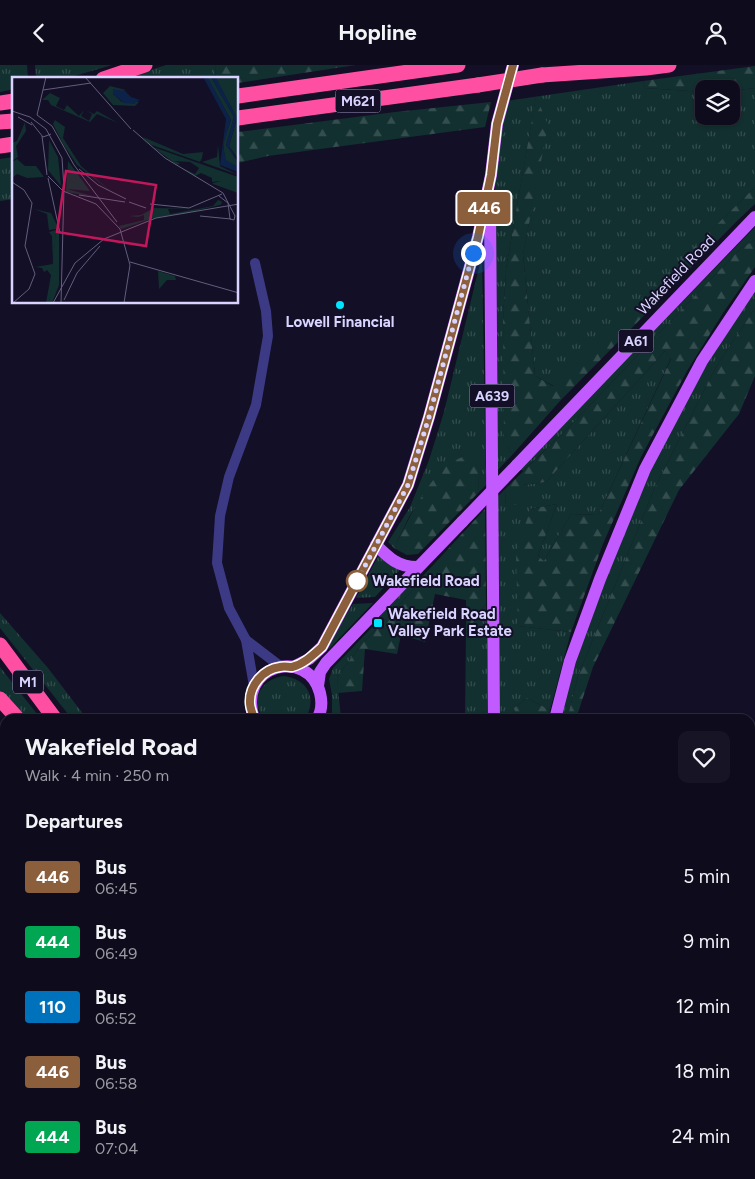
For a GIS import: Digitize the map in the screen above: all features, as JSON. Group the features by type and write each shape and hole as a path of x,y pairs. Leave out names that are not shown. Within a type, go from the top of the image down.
{"highway":[{"path":"109,77 145,65"},
{"name":"M621","path":"239,96 458,65"},
{"name":"M621","path":"239,118 478,85 594,65"},
{"name":"M621","path":"542,75 670,65"},
{"name":"M1","path":"0,645 51,714"},
{"name":"M1","path":"0,699 14,714"}],"main road":[{"path":"253,714 250,704 251,694 254,686 265,673 309,659 322,647 408,485 429,417 478,237 491,175 497,124 513,65"},
{"name":"A639","path":"491,175 494,714"},
{"name":"Wakefield Road","path":"320,714 322,700 318,686 320,672 326,663 755,217"},
{"path":"556,714 570,661 600,579 645,469 702,361 755,281"},
{"path":"376,545 395,562 405,567 417,567"},
{"path":"286,667 303,670 312,677 318,686"}],"street":[{"path":"254,686 246,640 229,608 218,563 220,516 229,477 256,405 268,336 266,311 255,263"},
{"path":"246,640 286,667"}],"green space":[{"path":"0,65 27,65 28,77 12,77 12,89 0,92"},
{"path":"35,65 112,65 71,77 36,77"},
{"path":"166,65 215,65 216,77 130,77"},
{"path":"215,65 356,65 239,83 239,77 216,77"},
{"path":"755,66 755,88 740,90 740,80 695,80 695,91 645,88 643,81"},
{"path":"643,81 645,88 695,91 695,125 740,125 740,90 755,88 755,187 554,386 535,376 523,255 547,125 536,97 506,269 503,320 507,447 513,454 496,472 495,191 497,152 507,101"},
{"path":"536,96 548,125 523,255 535,376 553,386 755,187 755,204 560,401 513,454 507,447 504,438 503,320 506,269"},
{"path":"491,102 485,127 268,156 239,163 239,132"},
{"path":"12,157 12,199 0,201 0,159"},
{"path":"755,227 755,240 741,248 565,431 523,471 520,469"},
{"path":"755,240 755,267 723,313 687,371 641,457 603,544 571,632 518,626 516,555 530,509 557,504 538,556 544,561 571,514 598,515 671,359 665,351 546,482 523,485 521,504 506,506 505,489 565,431 741,248"},
{"path":"482,255 486,485 479,492 477,454 430,485 409,517 394,548 388,542 410,507 429,460 444,412"},
{"path":"755,291 755,308 716,367 655,487 578,676 568,714 561,714 582,643 623,531 673,424 723,340"},
{"path":"755,308 755,376 739,414 679,490 593,667 578,714 568,714 578,676 655,487 716,367"},
{"path":"665,351 671,358 598,515 571,514 544,561 538,556 557,504 530,509 518,626 571,632 550,710 527,698 514,708 515,714 500,714 496,498 505,489 506,506 523,485 546,482"},
{"path":"478,453 479,492 418,554 407,555 394,548 418,503 433,481 449,464"},
{"path":"485,509 486,604 466,633 466,600 435,594 425,642 401,635 397,654 365,649 362,691 338,693 337,677 361,645"},
{"path":"379,555 400,568 399,571 375,597 356,598"},
{"path":"407,585 415,588 361,645 337,677 341,714 332,714 332,695 329,679 333,668 378,621 382,612"},
{"path":"373,603 329,649 326,647 353,604"},
{"path":"486,604 489,714 465,714 466,633"},
{"path":"0,613 48,668 83,714 68,714 0,628"},
{"path":"0,667 37,714 19,714 0,693"},
{"path":"284,676 292,678 304,685 310,697 308,714 260,714 258,704 260,691 269,681"},
{"path":"527,698 550,710 549,714 515,714 514,708"}],"bus line":[{"name":"446","path":"253,714 250,704 251,694 254,686 265,673 280,667 293,667 309,659 322,647 408,485 429,417 478,237 491,175 497,124 513,65"}],"place":[{"name":"Lowell Financial","path":"340,305"},
{"name":"Wakefield Road","path":"357,581"},
{"name":"Wakefield Road Valley Park Estate","path":"378,623"}],"route":[{"path":"357,581 408,485 429,417 473,253"}]}
